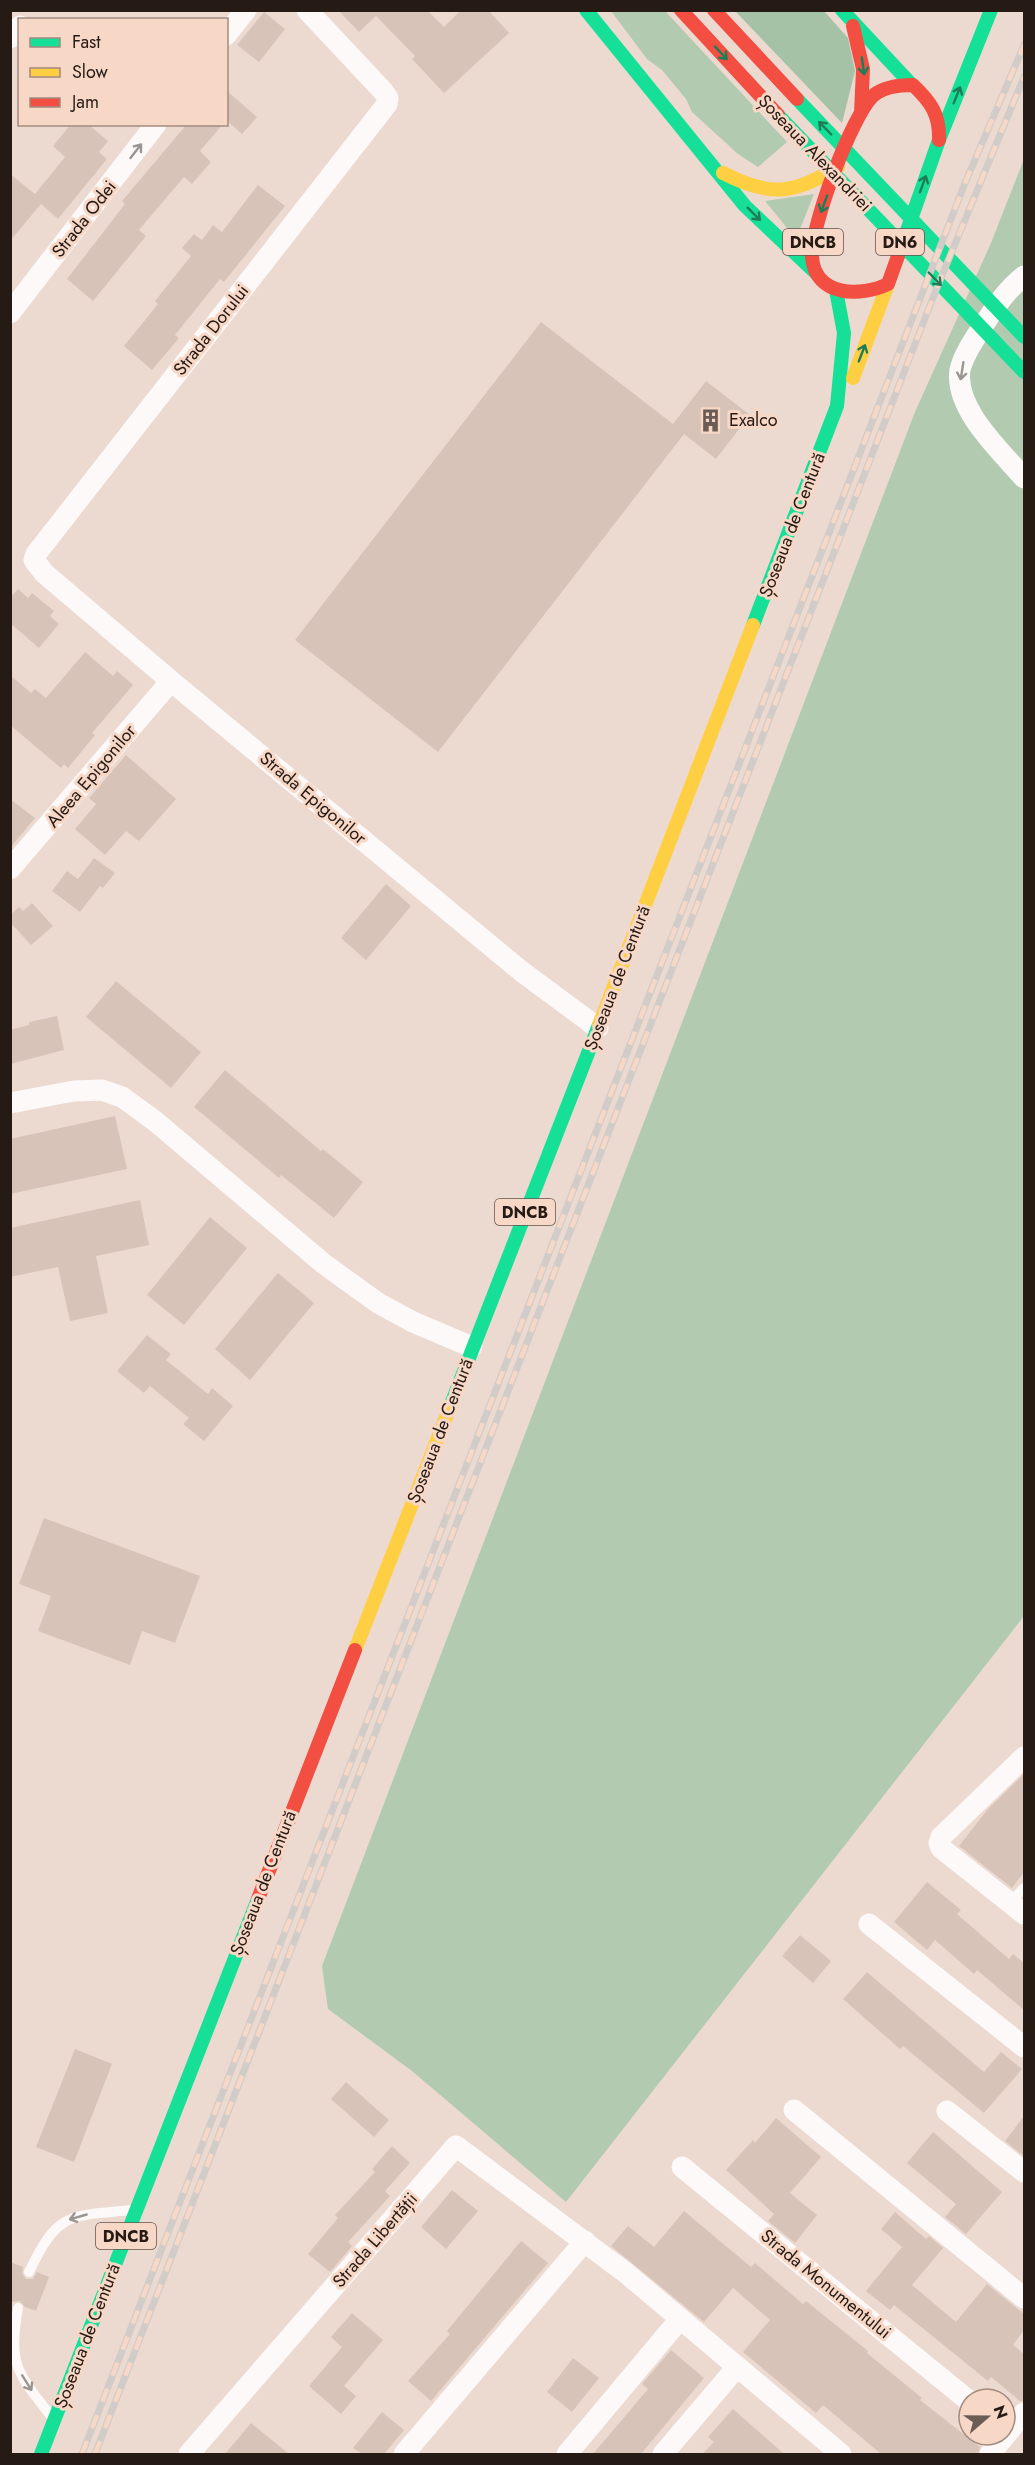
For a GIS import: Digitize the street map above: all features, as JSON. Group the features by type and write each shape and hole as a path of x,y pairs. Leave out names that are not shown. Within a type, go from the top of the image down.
{"main road":[{"path":"586,10 663,108 745,206 817,274"},
{"name":"Șoseaua Alexandriei","path":"681,10 778,116 1023,371"},
{"name":"Șoseaua Alexandriei","path":"714,10 1024,337"},
{"name":"Șoseaua de Centură","path":"837,406 849,388 939,140 991,10"},
{"path":"847,16 864,67 861,113"},
{"name":"Șoseaua de Centură","path":"847,16 933,106 940,126 939,140"},
{"name":"Șoseaua de Centură","path":"953,72 975,50"},
{"name":"DNCB","path":"836,290 817,274 812,258 814,231 861,113 874,95 883,90 932,82"},
{"path":"716,170 751,188 778,192 808,184 838,167"},
{"path":"836,290 850,294 864,294 875,292 888,284"},
{"name":"Șoseaua de Centură","path":"40,2454 598,1028 837,406 846,346 844,317 836,290"}],"street":[{"path":"228,32 246,10"},
{"name":"Strada Dorului","path":"34,560 36,554 275,249 388,100 384,91 307,10"},
{"name":"Strada Odei","path":"10,313 154,126"},
{"path":"1024,276 1007,290 976,336 964,358 960,379 961,392 968,408 1024,478"},
{"name":"Strada Epigonilor","path":"34,560 44,573 171,681 521,971 598,1028"},
{"name":"Aleea Epigonilor","path":"10,869 171,681"},
{"path":"10,1103 74,1091 102,1090 122,1097 155,1121 324,1264 378,1303 412,1322 472,1347"},
{"path":"1020,1902 941,1848 939,1843 941,1837 1024,1756"},
{"path":"869,1924 1024,2047"},
{"path":"794,2110 1024,2298"},
{"path":"947,2111 1024,2172"},
{"name":"Strada Libertății","path":"189,2454 456,2146 585,2241 841,2454"},
{"name":"Strada Monumentului","path":"682,2168 957,2391"},
{"path":"404,2454 585,2241"},
{"path":"567,2454 680,2319"},
{"path":"663,2454 737,2367"}],"lane":[{"path":"29,2272 43,2243 62,2222 81,2215 136,2210"},
{"path":"18,2308 12,2339 16,2365 28,2386 54,2420"}],"green space":[{"path":"611,11 665,11 787,142 758,167 738,154 692,112 686,99 662,70 647,59"},
{"path":"735,11 824,11 848,38 855,71 842,123"},
{"path":"1024,159 1024,1616 566,2202 412,2071 328,2009 322,1966 915,412 991,243"},
{"path":"814,194 796,239 765,201"}],"building":[{"path":"338,10 428,11 444,27 461,10 488,10 509,33 444,93 412,59 415,56 376,16 359,32"},
{"path":"264,12 285,29 259,62 237,45"},
{"path":"228,92 257,117 242,134 228,122"},
{"path":"69,126 90,126 108,141 99,152 107,159 58,219 41,204 10,241 10,174 35,194 65,157 53,146"},
{"path":"185,126 221,126 200,151 211,162 192,184 184,177 139,230 146,236 93,301 67,279 125,204 122,201"},
{"path":"258,185 285,206 224,282 220,279 175,335 179,338 152,370 124,346 158,304 155,301 191,256 182,248 194,234 202,240 213,225 222,232"},
{"path":"541,322 673,424 706,381 750,415 716,459 684,434 438,752 295,640"},
{"path":"18,589 28,598 32,593 54,611 50,616 59,624 39,648 10,623 10,598"},
{"path":"85,652 113,676 117,671 133,685 92,733 95,735 68,768 64,764 61,768 10,725 10,675 31,693 35,689 46,698"},
{"path":"126,755 176,799 139,841 126,831 105,855 75,829 96,804 89,798"},
{"path":"10,799 35,818 10,848"},
{"path":"94,858 115,873 103,888 100,886 80,912 52,891 67,871 78,879"},
{"path":"386,884 411,906 366,960 341,938"},
{"path":"32,903 53,926 31,945 10,922 10,915 19,907 23,911"},
{"path":"116,981 201,1052 171,1088 86,1017"},
{"path":"57,1016 64,1050 10,1064 10,1030 29,1025 29,1022"},
{"path":"225,1070 321,1151 323,1149 363,1182 334,1218 281,1175 279,1178 194,1107"},
{"path":"115,1116 127,1169 10,1194 10,1139"},
{"path":"140,1200 149,1245 96,1256 108,1313 70,1321 58,1267 10,1277 10,1228"},
{"path":"210,1217 247,1248 184,1325 147,1295"},
{"path":"278,1273 314,1303 250,1380 215,1349"},
{"path":"147,1335 171,1354 166,1360 208,1394 212,1388 233,1406 204,1441 183,1424 189,1418 150,1386 144,1393 117,1371"},
{"path":"44,1518 200,1576 175,1643 142,1631 130,1665 38,1631 51,1596 19,1584"},
{"path":"1024,1774 1024,1872 1012,1888 959,1846 987,1810"},
{"path":"927,1882 961,1910 957,1914 1009,1959 1013,1954 1024,1963 1024,2010 977,1970 974,1974 935,1940 927,1950 894,1922"},
{"path":"800,1935 831,1961 813,1983 782,1956"},
{"path":"867,1972 984,2072 1001,2052 1022,2069 984,2113 903,2046 900,2049 843,1999"},
{"path":"75,2049 112,2064 74,2162 36,2147"},
{"path":"346,2082 389,2120 374,2137 331,2099"},
{"path":"1024,2116 1024,2156 1005,2141"},
{"path":"776,2118 821,2157 790,2193 817,2215 795,2243 768,2221 774,2214 726,2170 753,2140 755,2143"},
{"path":"933,2132 1002,2192 966,2234 945,2217 956,2204 907,2163"},
{"path":"392,2146 410,2163 385,2191 390,2196 348,2242 352,2246 330,2272 308,2254 338,2218 335,2215 375,2172 372,2169"},
{"path":"452,2190 478,2211 446,2249 421,2227"},
{"path":"684,2211 751,2267 755,2263 803,2304 806,2301 868,2351 867,2353 922,2398 920,2400 957,2429 957,2447 980,2447 978,2454 881,2454 823,2405 816,2413 743,2352 770,2320 733,2288 704,2322 611,2246 628,2226 654,2247"},
{"path":"895,2212 926,2239 929,2236 943,2248 912,2285 956,2322 987,2284 1024,2314 1024,2330 1013,2345 1024,2354 1024,2401 1017,2399 1017,2387 1003,2387 991,2377 988,2381 894,2305 890,2310 866,2291 902,2247 881,2229"},
{"path":"521,2241 548,2263 431,2401 408,2381 450,2334 447,2331"},
{"path":"10,2262 23,2267 22,2273 26,2279 33,2279 37,2272 49,2277 36,2311 25,2307 20,2301 10,2302"},
{"path":"352,2313 383,2340 344,2386 356,2396 341,2414 309,2386 342,2347 331,2337"},
{"path":"671,2350 704,2378 641,2454 593,2454 648,2389 642,2384"},
{"path":"573,2358 599,2378 572,2412 547,2392"},
{"path":"733,2409 784,2454 702,2454 714,2442 708,2437"},
{"path":"382,2412 404,2430 384,2454 362,2454 353,2448"},
{"path":"251,2423 289,2454 225,2454"}],"railway":[{"path":"82,2454 965,183 1024,45"},
{"path":"95,2454 936,290 1024,77"}],"traffic: fast":[{"path":"586,10 745,206 817,274"},
{"path":"842,10 911,84"},
{"path":"898,256 939,140 991,10"},
{"path":"797,99 1024,337"},
{"path":"778,115 1024,372"},
{"path":"753,625 837,406 844,333 836,290"},
{"path":"450,1407 599,1025"},
{"path":"41,2454 258,1899"}],"traffic: slow":[{"path":"723,173 754,186 781,190 808,183 838,167"},
{"path":"853,378 888,284"},
{"path":"599,1025 753,625"},
{"path":"355,1650 450,1407"}],"traffic: jam":[{"path":"681,10 778,115"},
{"path":"714,10 797,99"},
{"path":"853,26 863,69 861,113"},
{"path":"898,256 888,284 877,288 853,292 830,287 821,280 815,270 812,257 813,242 834,172 865,106 874,95 887,88 913,85 929,103 936,116 939,140"},
{"path":"258,1899 355,1650"}],"place":[{"name":"Exalco","path":"711,420"}]}
